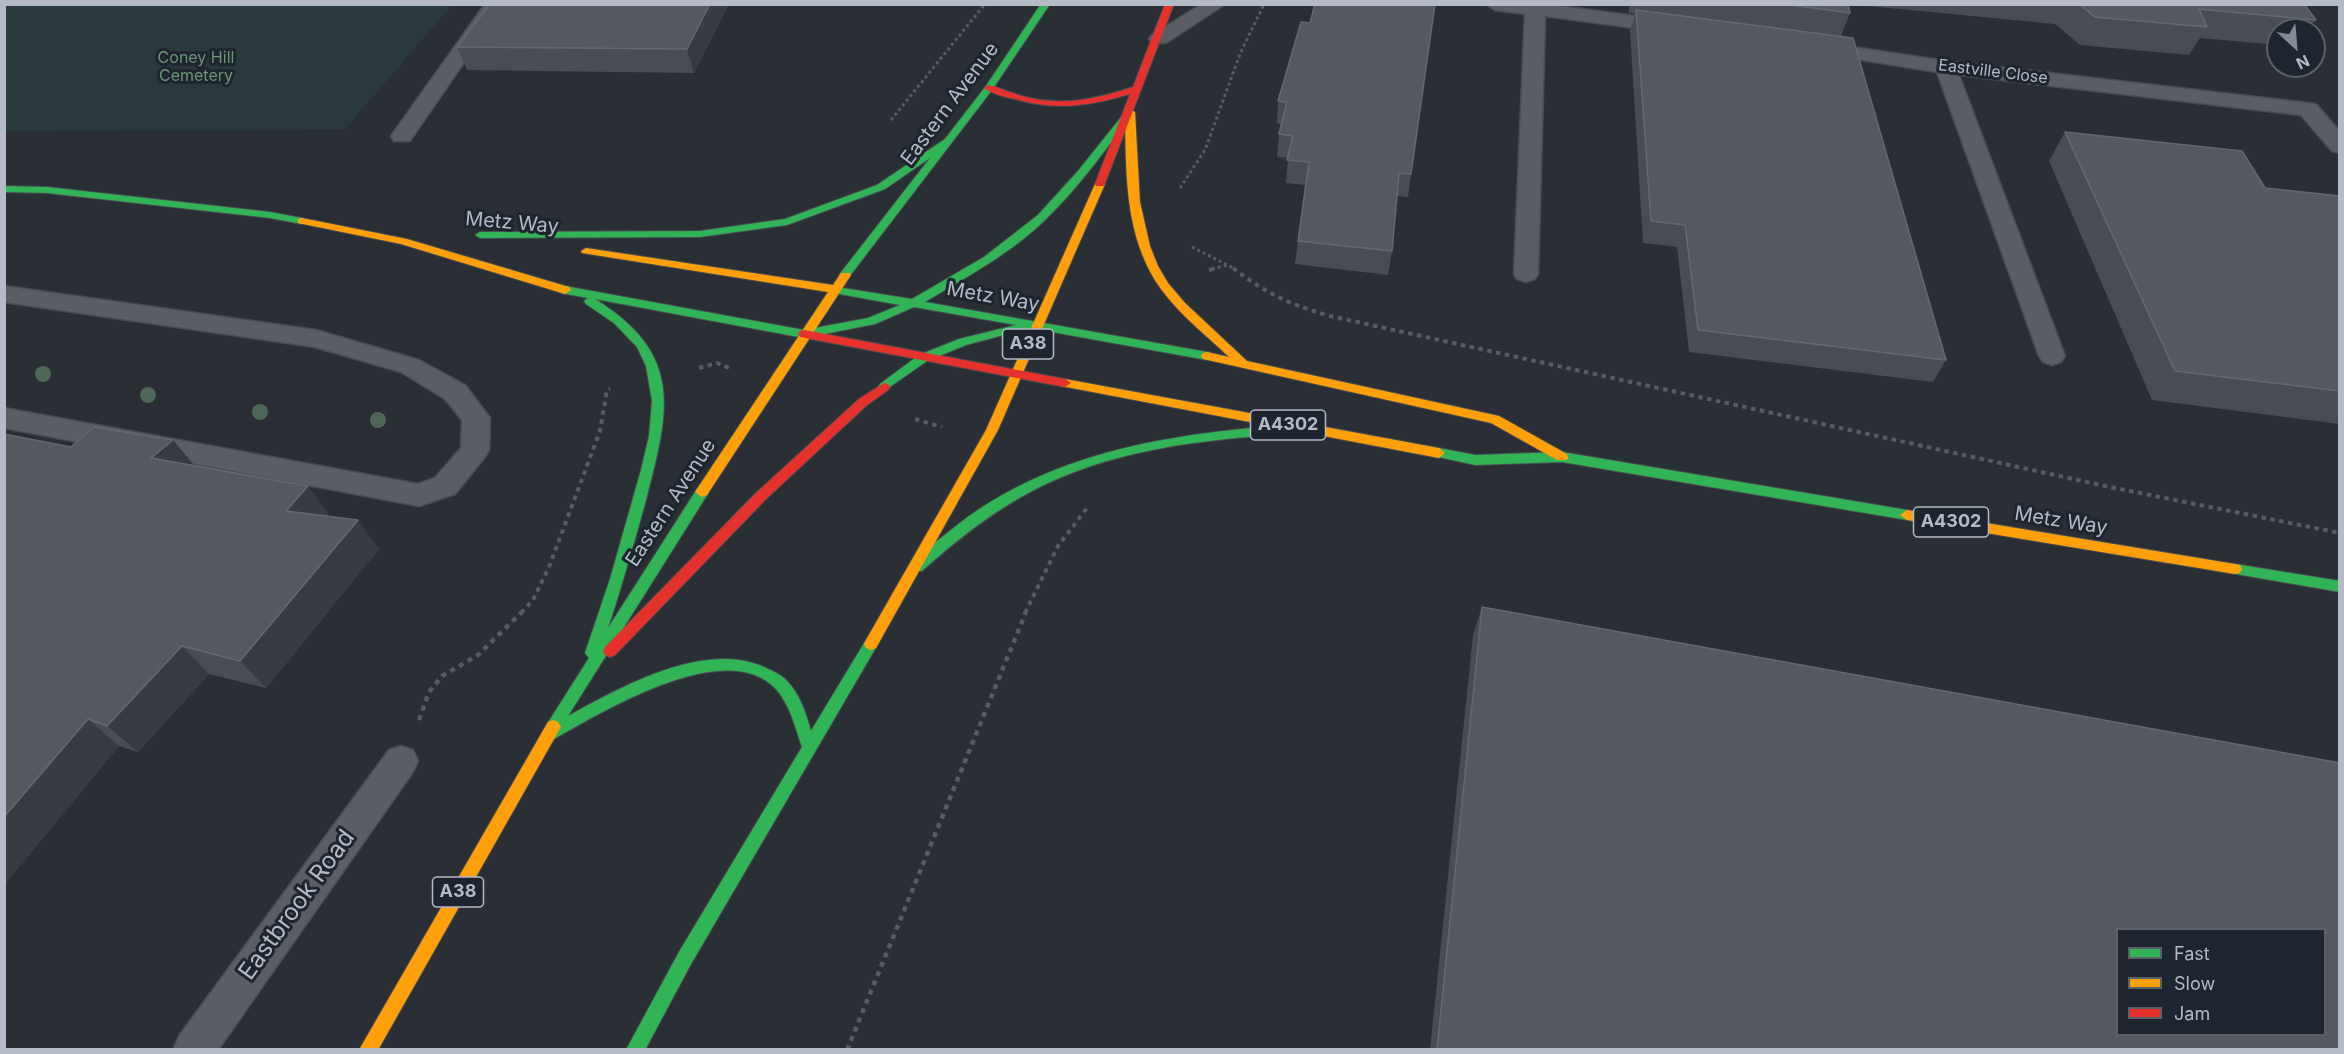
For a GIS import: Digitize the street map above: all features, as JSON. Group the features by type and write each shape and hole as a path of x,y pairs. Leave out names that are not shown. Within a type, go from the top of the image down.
{"main road":[{"name":"Eastern Avenue","path":"368,1050 581,680 804,334 834,289 989,88 1046,4"},
{"name":"A38","path":"635,1050 685,958 915,570 992,430 1036,325 1059,283 1130,112 1137,88 1159,39 1170,4"},
{"path":"989,88 1032,104 1061,108 1086,105 1137,88"},
{"path":"804,334 871,321 914,303 988,259 1042,217 1082,173 1130,112"},
{"path":"1130,112 1131,164 1141,233 1150,260 1163,284 1242,362"},
{"name":"Metz Way","path":"948,141 880,187 787,222 700,234 474,235 834,289 1113,341 1242,362 1495,419 1562,458"},
{"name":"Metz Way","path":"4,189 47,190 270,215 403,241 578,294 1118,392 1475,460 1562,458 2340,587"},
{"name":"Metz Way","path":"403,241 447,237"},
{"path":"578,294 622,320 643,345 656,378 659,406 657,429 625,554 608,612 581,680"},
{"path":"581,680 762,496 862,402 923,358 963,342 1036,325"},
{"path":"915,570 952,535 988,508 1034,481 1083,460 1115,450 1209,435 1311,429"},
{"path":"548,735 649,681 709,665 753,665 776,680 789,699 810,748"}],"lane":[{"path":"402,136 495,4"},
{"path":"1159,39 1216,4"},
{"path":"1494,4 1685,29 1677,4"},
{"path":"1526,274 1536,10"},
{"name":"Eastville Close","path":"1795,45 1946,67 2308,109 2340,146"},
{"path":"1946,67 2052,356"},
{"path":"4,294 316,339 410,366 455,392 476,418 475,450 445,486 419,495 4,418"},
{"name":"Eastbrook Road","path":"193,1050 401,761"}],"path":[{"path":"891,120 986,4"},
{"path":"1174,193 1191,176 1203,156 1244,43 1262,5"},
{"path":"1190,246 1228,264 1263,291 1293,305 1330,316 2105,486 2340,533"},
{"path":"401,761 411,746 429,692 442,676 478,655 508,628 533,600 549,567 600,432 607,390"},
{"path":"847,1050 1026,611 1058,546 1092,501 1096,483 1083,460"}],"green space":[{"name":"Coney Hill Cemetery","path":"4,5 452,5 345,129 5,131"}],"building":[{"path":"490,4 710,4 687,49 457,47"},
{"path":"1315,4 1435,4 1411,174 1399,173 1392,251 1298,241 1309,162 1287,160 1293,136 1279,134 1287,102 1278,101 1301,22 1310,23"},
{"path":"1783,4 1848,4 1850,13"},
{"path":"2079,4 2304,4 2314,18 2199,9 2207,27 2095,17"},
{"path":"1636,10 1853,38 1946,360 1698,330 1685,225 1651,221"},
{"path":"2065,132 2242,151 2265,188 2340,196 2340,391 2175,371"},
{"path":"94,427 173,440 151,458 308,486 286,511 358,520 240,661 182,646 107,726 88,719 4,817 4,434 71,447"},
{"path":"1482,607 2340,763 2340,1050 1437,1050"}],"traffic: fast":[{"path":"845,275 989,88 1046,4"},
{"path":"565,290 804,334 871,321 914,303 988,259 1042,217 1082,173 1129,113"},
{"path":"480,235 700,234 787,222 881,187 948,141"},
{"path":"4,189 47,190 270,215 302,221"},
{"path":"834,289 1207,356"},
{"path":"590,301 618,320 642,345 652,366 659,401 656,436 647,470 605,616 592,653"},
{"path":"884,387 923,358 963,342 1025,327"},
{"path":"917,567 965,526 996,504 1059,472 1124,451 1158,444 1262,431"},
{"path":"1439,453 1475,460 1562,457 1907,515"},
{"path":"553,727 702,492"},
{"path":"2235,569 2340,587"},
{"path":"635,1050 685,958 871,644"},
{"path":"549,734 629,692 660,679 691,669 721,665 750,668 775,679 782,685 797,710 810,748"}],"traffic: slow":[{"path":"1130,112 1134,202 1144,246 1164,285 1181,306 1242,362"},
{"path":"871,644 992,430 1100,184"},
{"path":"302,221 403,241 565,290"},
{"path":"586,251 834,289"},
{"path":"702,492 845,275"},
{"path":"1207,356 1495,419 1562,457"},
{"path":"1065,383 1439,453"},
{"path":"1907,515 2235,569"},
{"path":"368,1050 553,727"}],"traffic: jam":[{"path":"1100,184 1170,4"},
{"path":"989,88 1030,101 1063,105 1096,101 1137,89"},
{"path":"804,334 1065,383"},
{"path":"610,651 761,496 863,402 884,387"}]}
